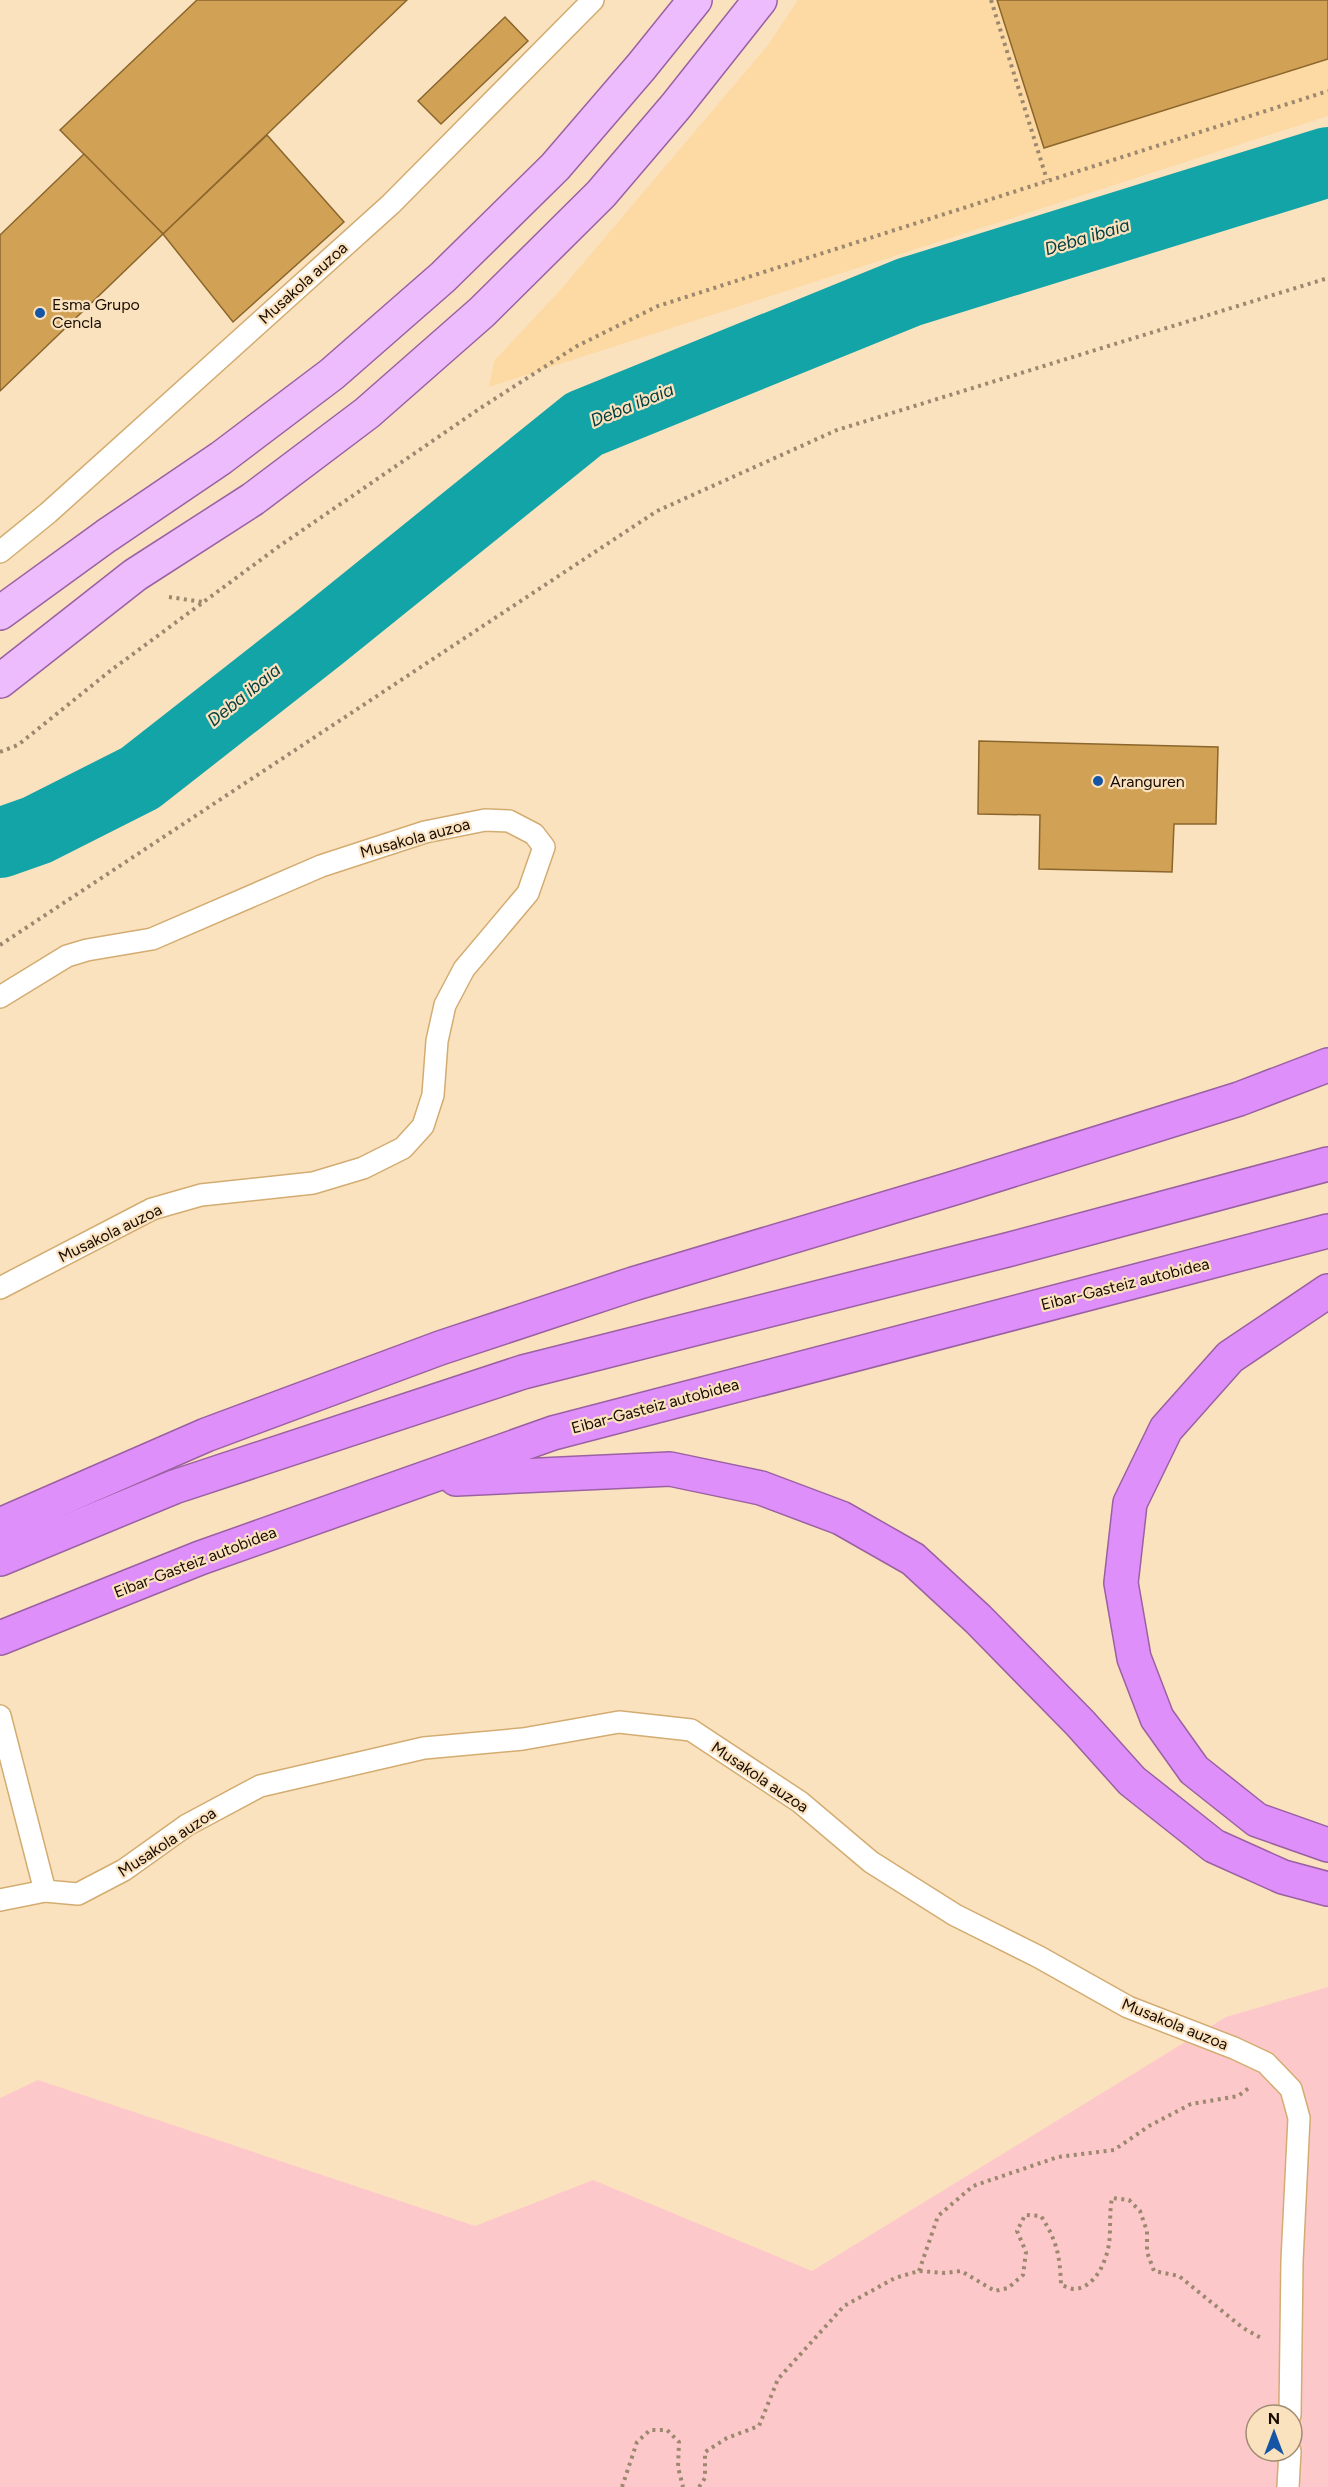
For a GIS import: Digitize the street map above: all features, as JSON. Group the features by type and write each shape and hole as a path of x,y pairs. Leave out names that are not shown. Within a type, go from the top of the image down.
{"highway":[{"path":"0,1525 206,1436 440,1348 633,1284 951,1189 1239,1099 1328,1065"},
{"path":"0,1559 174,1487 524,1372 995,1253 1328,1164"},
{"name":"Eibar-Gasteiz autobidea","path":"0,1638 200,1557 554,1433 1328,1232"},
{"path":"1328,1291 1230,1357 1166,1429 1130,1503 1121,1583 1134,1658 1157,1718 1194,1770 1257,1820 1328,1845"},
{"path":"424,1480 670,1468 761,1488 841,1518 913,1559 978,1618 1080,1723 1132,1781 1214,1846 1283,1877 1328,1889"}],"main road":[{"path":"0,613 106,536 221,458 332,374 443,277 555,167 695,0"},
{"path":"0,681 135,575 253,499 367,413 482,312 601,194 683,97 760,0"}],"lane":[{"name":"Musakola auzoa","path":"0,552 48,513 391,204 593,0"},
{"name":"Musakola auzoa","path":"0,997 67,956 87,950 152,939 321,866 425,832 485,820 509,820 534,834 544,847 528,893 464,969 445,1005 437,1041 432,1095 423,1126 403,1148 363,1168 313,1184 201,1195 152,1209 0,1288"},
{"path":"0,1716 45,1891"},
{"name":"Musakola auzoa","path":"0,1899 45,1891 78,1894 124,1870 187,1825 260,1786 424,1748 524,1739 619,1722 692,1730 801,1802 871,1862 955,1915 1128,2007 1234,2048 1266,2063 1291,2089 1299,2118 1293,2238 1290,2403"},
{"path":"1288,2487 1289,2463"}],"path":[{"path":"991,0 1047,180"},
{"path":"0,752 18,745 110,671 278,547 479,409 577,346 658,306 1328,91"},
{"path":"0,945 657,512 837,430 1328,278"},
{"path":"919,2271 938,2216 973,2186 1058,2157 1114,2150 1149,2126 1191,2104 1238,2096 1275,2071"},
{"path":"699,2487 705,2478 705,2452 727,2438 759,2426 778,2379 844,2306 895,2278 919,2271 945,2273 961,2271 995,2291 1008,2288 1023,2275 1026,2252 1017,2231 1025,2215 1041,2216 1054,2236 1060,2258 1061,2285 1073,2289 1089,2284 1101,2270 1109,2244 1109,2215 1112,2198 1130,2200 1140,2211 1147,2231 1147,2252 1154,2271 1179,2276 1243,2328 1291,2354"},
{"path":"622,2487 637,2442 650,2430 667,2430 679,2442 678,2467 683,2487"}],"shaded area":[{"path":"798,0 1328,0 1328,116 489,387 494,361 563,287 768,45"},
{"path":"1328,1987 1328,2487 0,2487 0,2098 38,2080 475,2226 593,2180 812,2271 1226,2017"}],"building":[{"path":"197,0 407,0 163,234 60,130"},
{"path":"997,0 1328,0 1328,59 1044,148"},
{"path":"505,17 528,41 441,124 418,101"},
{"path":"267,135 344,222 233,322 163,234"},
{"name":"Esma Grupo Cencla","path":"84,154 163,234 0,391 0,235"},
{"name":"Aranguren","path":"979,741 1218,747 1216,824 1174,824 1172,872 1039,869 1040,815 978,814"}],"waterway":[{"name":"Deba ibaia","path":"0,843 37,830 140,778 320,637 584,424 909,292 1328,162"}],"place":[{"name":"Esma Grupo Cencla","path":"40,313"},
{"name":"Aranguren","path":"1098,781"}]}
